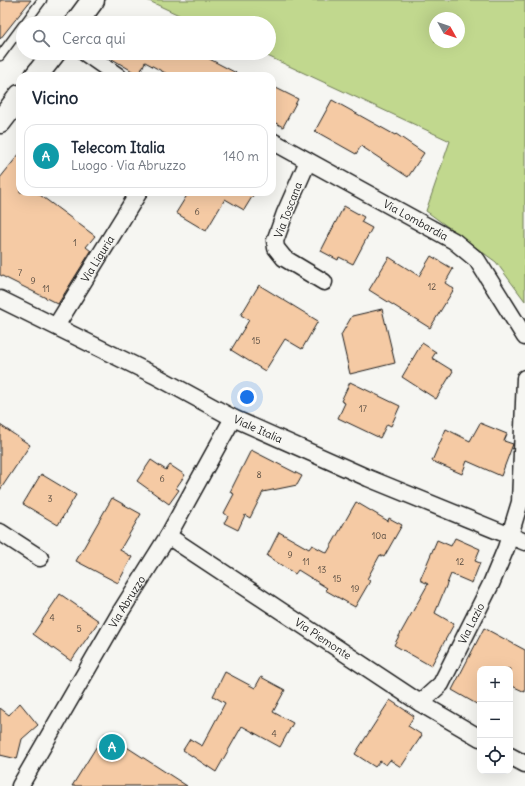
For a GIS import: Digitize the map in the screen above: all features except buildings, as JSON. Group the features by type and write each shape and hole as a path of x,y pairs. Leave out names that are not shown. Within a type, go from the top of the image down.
{"street":[{"path":"80,16 87,2"},
{"path":"39,72 49,60"},
{"path":"95,60 112,72"},
{"path":"2,117 16,101"},
{"name":"Via Lombardia","path":"276,143 460,246 477,260 510,310 525,337"},
{"name":"Via Toscana","path":"308,161 285,213 275,241 276,248 284,258 324,282"},
{"name":"Via Liguria","path":"56,326 137,196"},
{"name":"Viale Italia","path":"0,299 56,326 233,418 368,478 525,542"},
{"name":"Via Lazio","path":"420,703 441,684 491,584 506,548 508,536 520,502 525,378"},
{"name":"Via Abruzzo","path":"20,786 121,611 168,536 233,418"},
{"path":"0,532 40,558"},
{"name":"Via Piemonte","path":"168,536 420,703 477,736"},
{"path":"513,758 525,764"}],"lane":[{"path":"30,16 42,0"},
{"path":"0,56 16,35"}],"green space":[{"path":"147,0 525,0 525,301 496,262 426,211 450,141 276,60 276,16 181,16"}],"place":[{"name":"Telecom Italia","path":"112,747"}]}
